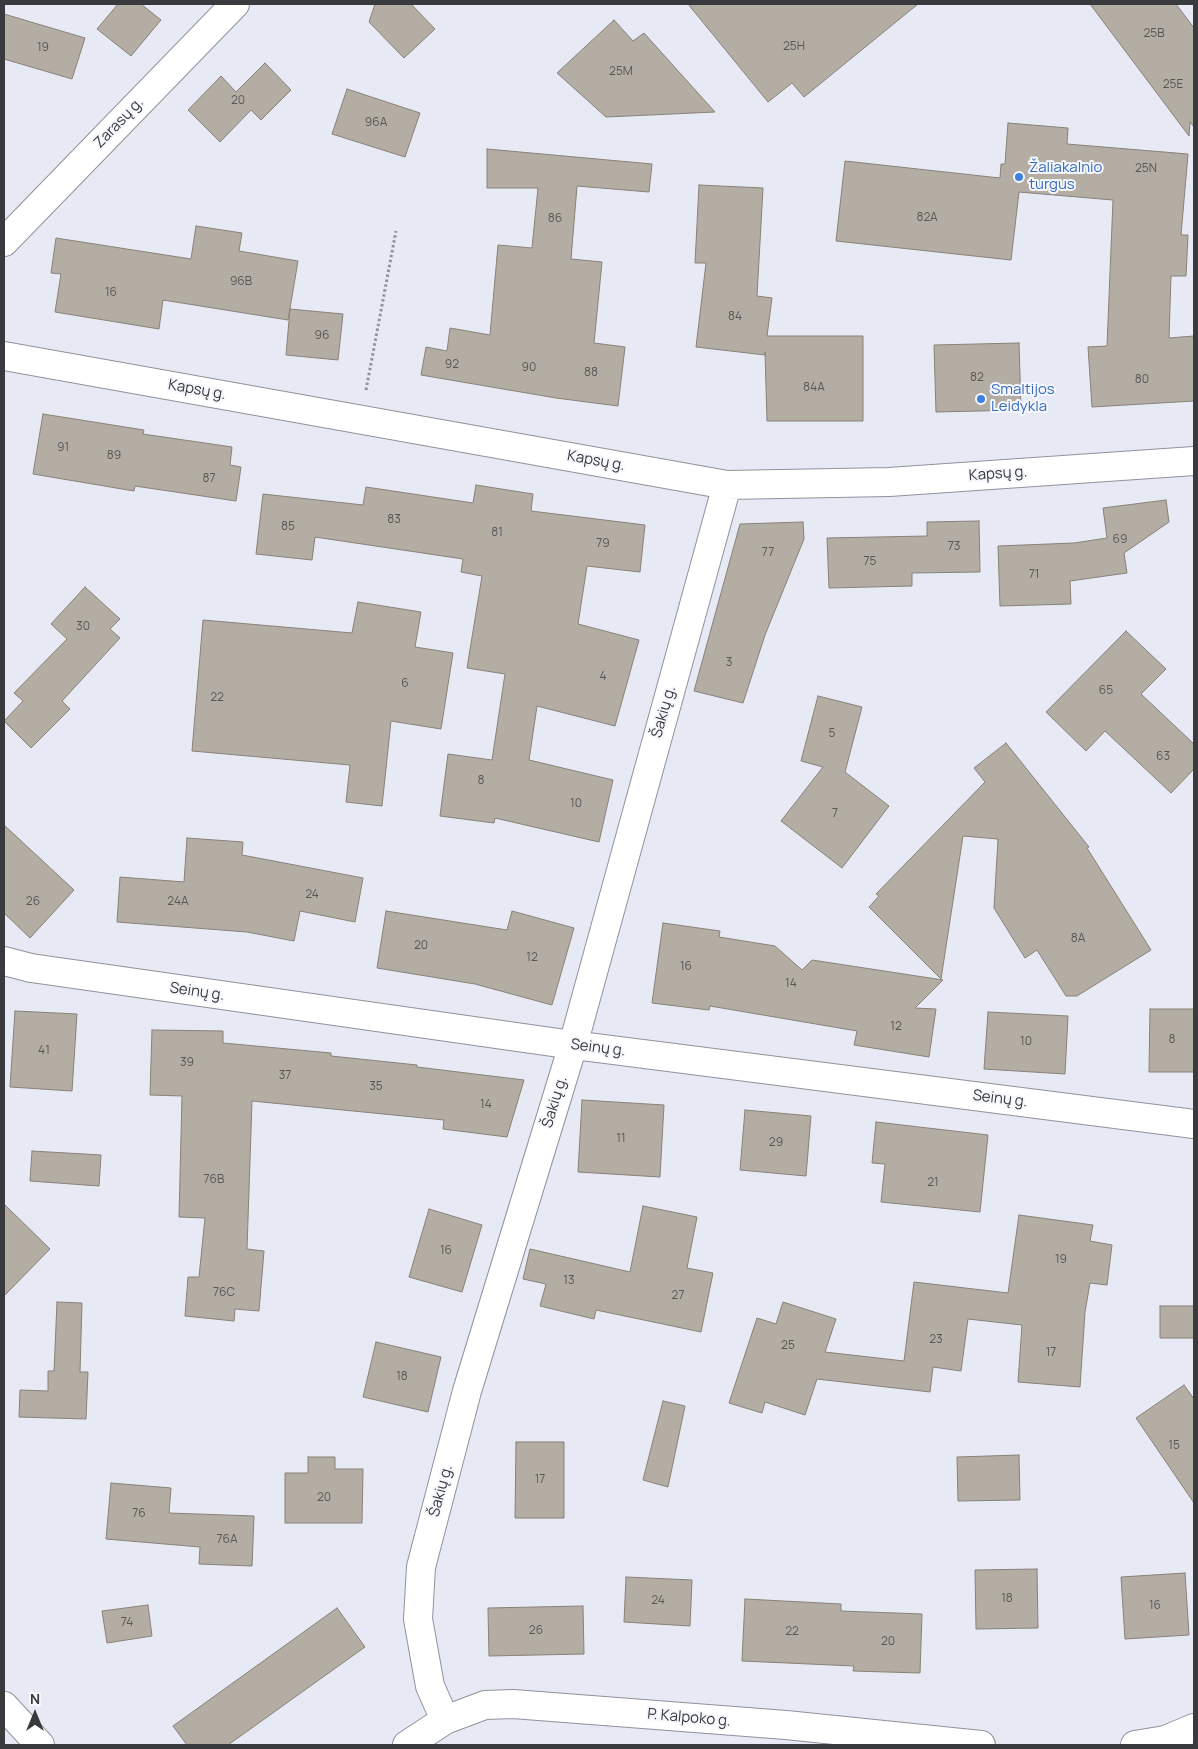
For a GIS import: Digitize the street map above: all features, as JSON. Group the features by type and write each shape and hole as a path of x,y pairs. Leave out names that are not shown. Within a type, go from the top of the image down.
{"street":[{"name":"Zarasų g.","path":"4,242 235,4"},
{"name":"Kapsų g.","path":"4,356 727,485 889,482 1194,461"},
{"name":"Šakių g.","path":"445,1720 430,1686 418,1619 421,1567 467,1391 573,1045 727,485"},
{"name":"Seinų g.","path":"4,961 31,968 573,1045 1194,1124"},
{"name":"P. Kalpoko g.","path":"407,1745 445,1720 485,1706 513,1704 786,1725 981,1745"},
{"path":"4,1706 40,1745"},
{"path":"1135,1745 1165,1740 1194,1728"}],"path":[{"path":"360,418 396,231"}],"building":[{"path":"118,4 141,4 161,20 131,56 97,29"},
{"path":"375,4 411,4 435,29 404,58 369,22"},
{"path":"688,4 918,4 804,97 792,83 768,102"},
{"path":"1090,4 1176,4 1194,28 1194,127 1190,122 1189,136"},
{"path":"4,14 85,38 72,79 4,59"},
{"path":"614,20 633,41 644,33 715,112 606,117 557,73"},
{"path":"265,63 291,90 261,120 251,110 220,142 188,110 221,76 236,92"},
{"path":"347,89 420,113 405,157 332,134"},
{"path":"1008,123 1068,128 1067,144 1188,154 1181,235 1188,235 1186,276 1171,276 1169,338 1194,336 1194,401 1092,407 1088,347 1107,346 1113,200 1019,192 1011,260 836,241 845,161 1000,178 1001,164 1005,164"},
{"path":"487,149 652,164 649,192 577,186 571,259 602,262 594,343 625,347 618,406 556,398 421,375 426,347 447,351 450,328 490,335 498,245 532,248 538,188 487,188"},
{"path":"699,185 763,188 757,296 772,298 767,336 863,336 863,421 767,421 765,352 765,355 696,347 706,263 695,263"},
{"path":"196,226 242,233 239,251 298,261 288,320 163,300 159,329 55,312 61,274 51,273 56,238 191,259"},
{"path":"290,309 343,314 338,360 286,355"},
{"path":"1019,343 1021,410 936,412 934,345"},
{"path":"43,414 144,430 143,434 232,447 230,465 241,467 236,501 135,486 134,491 33,474"},
{"path":"476,485 533,494 531,511 645,525 640,572 587,566 578,624 639,640 615,726 537,706 529,760 613,780 599,842 495,818 494,823 440,816 448,754 492,760 505,674 467,668 482,576 461,572 463,559 315,537 312,560 256,554 263,494 363,505 366,487 473,503"},
{"path":"1166,500 1169,522 1124,553 1127,573 1070,581 1071,604 1000,606 998,546 1074,543 1107,538 1103,508"},
{"path":"979,521 980,572 912,573 912,586 829,588 827,538 927,536 927,522"},
{"path":"803,522 804,539 765,635 743,703 694,691 740,524"},
{"path":"85,587 120,619 110,629 120,638 62,701 70,709 31,748 4,721 23,701 14,693 67,639 51,624"},
{"path":"358,602 421,612 415,647 453,653 441,729 391,721 382,806 346,802 350,765 192,751 203,620 352,633"},
{"path":"1126,631 1166,669 1141,694 1194,744 1194,769 1171,793 1105,731 1086,751 1046,712"},
{"path":"818,696 862,707 845,772 889,806 842,868 781,821 823,767 801,761"},
{"path":"1006,743 1089,847 1087,848 1151,950 1077,996 1066,996 1037,950 1025,958 994,908 998,839 963,836 941,979 869,907 879,896 876,894 985,782 974,768"},
{"path":"4,825 74,890 30,938 4,913"},
{"path":"187,838 243,842 242,855 363,878 355,922 300,911 294,941 247,932 117,922 120,877 184,882"},
{"path":"386,911 507,930 512,911 574,928 552,1005 475,984 377,968"},
{"path":"663,923 720,931 719,937 775,946 802,970 812,960 943,980 915,1008 936,1009 929,1057 854,1045 857,1031 710,1006 709,1010 652,1003"},
{"path":"1150,1009 1194,1009 1194,1072 1149,1072"},
{"path":"15,1011 77,1014 72,1091 10,1087"},
{"path":"988,1012 1068,1016 1065,1074 984,1069"},
{"path":"152,1030 223,1031 223,1043 331,1053 331,1056 417,1065 417,1067 524,1080 507,1137 443,1129 444,1120 252,1101 247,1249 264,1251 259,1311 235,1309 234,1321 185,1316 188,1277 199,1277 205,1218 179,1217 182,1096 150,1095"},
{"path":"582,1100 664,1105 660,1177 578,1172"},
{"path":"745,1110 811,1116 806,1176 740,1170"},
{"path":"876,1122 988,1135 980,1212 881,1202 885,1164 872,1163"},
{"path":"32,1151 101,1155 99,1186 30,1181"},
{"path":"4,1204 50,1249 4,1296"},
{"path":"643,1206 697,1217 687,1268 713,1273 701,1332 596,1310 594,1319 540,1306 546,1284 523,1279 530,1249 630,1272"},
{"path":"429,1209 482,1225 462,1292 409,1277"},
{"path":"1019,1215 1093,1225 1090,1241 1112,1245 1107,1285 1090,1283 1085,1312 1080,1387 1018,1382 1022,1325 968,1319 961,1371 933,1367 930,1392 817,1379 805,1415 765,1402 762,1413 729,1403 757,1318 776,1324 783,1302 836,1319 825,1352 904,1361 914,1282 1008,1293"},
{"path":"57,1302 82,1303 80,1372 88,1372 86,1419 19,1417 20,1390 48,1391 48,1371 54,1371"},
{"path":"1160,1306 1194,1306 1194,1338 1160,1338"},
{"path":"376,1342 441,1357 428,1412 363,1397"},
{"path":"1184,1385 1194,1399 1194,1503 1136,1418"},
{"path":"663,1401 685,1406 668,1487 643,1480"},
{"path":"516,1442 564,1442 564,1518 515,1518"},
{"path":"1019,1455 1020,1500 958,1501 957,1457"},
{"path":"308,1457 335,1457 335,1469 363,1469 362,1523 285,1523 285,1473 308,1473"},
{"path":"111,1483 171,1488 169,1513 254,1516 252,1566 199,1564 200,1547 106,1539"},
{"path":"1037,1569 1038,1628 976,1629 975,1570"},
{"path":"1185,1573 1189,1635 1125,1639 1121,1577"},
{"path":"626,1577 692,1580 690,1626 624,1622"},
{"path":"745,1599 841,1604 841,1611 922,1614 920,1673 853,1671 854,1666 742,1661"},
{"path":"148,1605 152,1636 107,1643 102,1611"},
{"path":"583,1606 584,1654 489,1656 488,1608"},
{"path":"337,1608 365,1647 228,1745 187,1745 173,1726"}],"place":[{"name":"Žaliakalnio turgus","path":"1019,177"},
{"name":"Smaltijos Leidykla","path":"981,399"}]}
